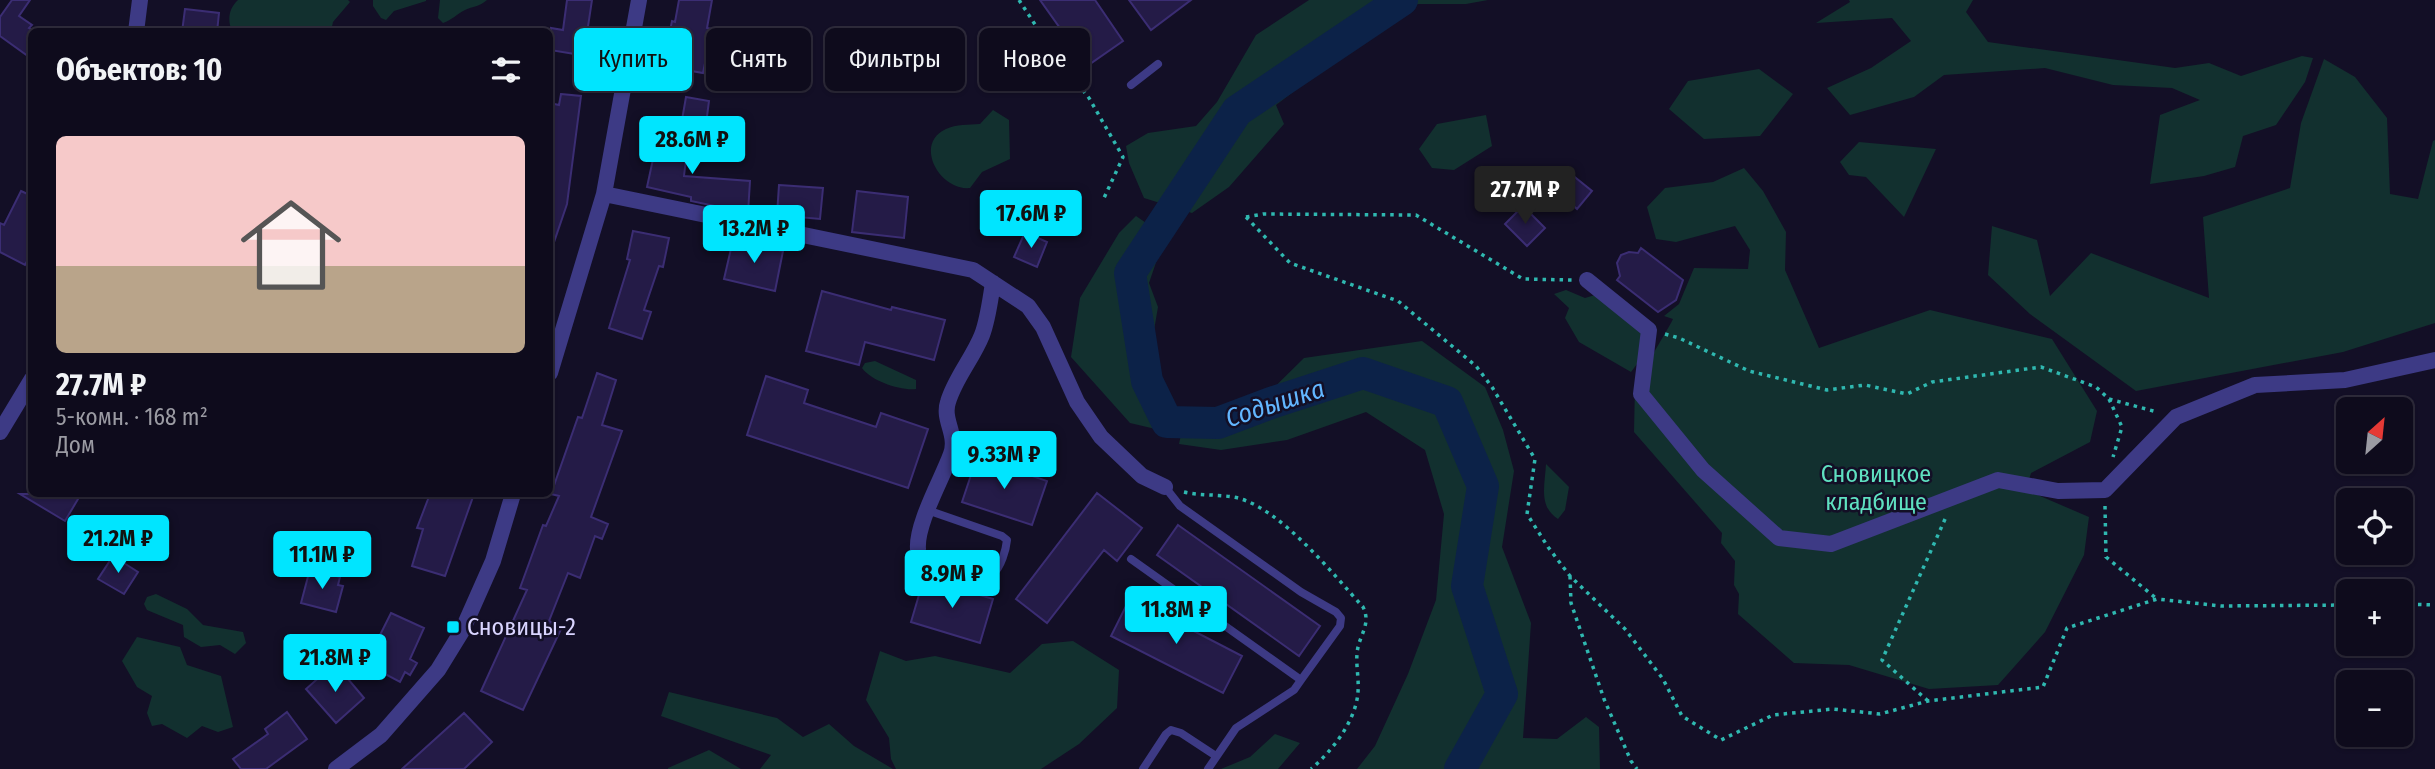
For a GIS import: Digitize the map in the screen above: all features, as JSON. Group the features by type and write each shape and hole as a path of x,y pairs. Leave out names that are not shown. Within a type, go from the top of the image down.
{"street":[{"path":"136,28 140,0"},
{"path":"553,363 604,194 639,0"},
{"path":"604,194 973,270 1028,306 1043,327 1077,402 1101,437 1142,476 1165,487"},
{"path":"1587,280 1649,330 1641,394 1703,470 1779,538 1831,544 1998,480 2058,491 2105,490 2176,417 2255,385 2345,380 2435,360"},
{"path":"918,549 927,510 953,450 954,434 947,419 947,405 982,336 993,283"},
{"path":"0,432 28,386"},
{"path":"336,769 381,735 439,670 462,631 492,561 512,497"}],"lane":[{"path":"1131,85 1158,64"},
{"path":"1165,487 1180,506 1301,592 1336,611 1341,618 1340,626 1294,690 1236,728 1208,769"},
{"path":"918,549 924,554 993,574 997,571 1006,546 1007,540 1002,536 927,510"},
{"path":"1131,559 1301,680"},
{"path":"1143,769 1171,730 1181,733 1216,756"}],"path":[{"path":"1019,0 1053,52 1089,98 1123,157 1104,198"},
{"path":"1587,280 1522,279 1416,215 1263,214 1246,217 1290,263 1398,301 1476,366 1492,387 1535,459 1527,514 1548,547 1570,576 1625,629 1662,679 1682,716 1721,740 1773,715 1833,709 1880,714 1927,701 2043,687 2067,628 2157,599 2221,606 2336,605"},
{"path":"1649,330 1679,338 1749,371 1827,390 1865,385 1907,394 1932,382 2041,368 2096,387 2109,399 2122,426 2105,490 2106,557 2157,599"},
{"path":"2109,399 2176,417"},
{"path":"1927,701 1882,660 1955,498"},
{"path":"1570,576 1571,603 1592,666 1620,736 1637,769"},
{"path":"2413,604 2435,604"}],"green space":[{"path":"238,0 350,2 333,22 332,28 231,28 230,14"},
{"path":"373,0 426,1 394,11 386,20 381,18 373,6"},
{"path":"440,0 487,0 443,23 438,18"},
{"path":"1309,0 1488,0 1466,4 1418,4 1339,57 1276,105 1284,124 1229,187 1192,213 1144,198 1129,163 1126,146 1148,133 1196,126 1217,102 1256,35"},
{"path":"1849,0 1973,0 1966,12 1988,42 2175,68 2209,63 2241,76 2302,56 2313,58 2305,82 2276,125 2243,136 2235,167 2204,176 2150,184 2160,115 2200,100 2172,88 2113,85 2045,68 1944,75 1914,97 1850,115 1827,88 1871,68 1911,41 1892,18 1816,23 1850,2"},
{"path":"2324,59 2355,77 2387,118 2390,194 2418,199 2435,140 2435,323 2343,352 2136,391 2030,314 1988,275 1992,226 2037,240 2050,296 2091,253 2209,298 2203,217 2290,188 2301,123"},
{"path":"1759,69 1793,94 1760,136 1704,139 1669,109 1688,81"},
{"path":"993,110 1009,120 1010,159 982,172 970,188 949,182 934,165 931,155 936,136 954,126 980,124"},
{"path":"1486,115 1492,146 1454,170 1432,168 1419,149 1437,124"},
{"path":"1859,142 1936,149 1904,217 1866,177 1849,175 1840,162"},
{"name":"Сновицкое кладбище","path":"1744,168 1763,191 1786,232 1785,270 1819,348 1930,310 2052,339 2097,411 2090,442 2031,473 2026,490 2089,517 2084,555 2045,632 1998,685 1929,689 1849,665 1794,663 1738,614 1739,594 1734,585 1735,561 1721,543 1722,533 1634,432 1635,385 1673,319 1664,316 1679,304 1694,268 1748,269 1750,250 1735,226 1676,242 1656,239 1647,207 1665,188 1713,182"},
{"path":"1136,216 1165,236 1149,283 1158,307 1152,342 1164,431 1130,423 1071,357 1080,298 1119,233"},
{"path":"1566,290 1585,298 1595,295 1644,327 1646,352 1631,372 1579,342 1565,318 1569,308 1554,294"},
{"path":"1422,341 1485,387 1503,430 1514,471 1502,547 1531,623 1523,738 1557,739 1586,717 1599,727 1600,769 1357,769 1375,746 1408,674 1436,600 1444,514 1425,450 1366,412 1287,440 1221,450 1179,444 1182,430 1226,435 1304,358"},
{"path":"875,361 916,380 916,389 895,387 866,373 862,368 865,363"},
{"path":"1546,464 1569,487 1565,510 1558,519 1545,501"},
{"path":"156,594 187,609 203,625 243,632 246,643 235,654 220,645 201,647 184,637 183,625 147,610 144,604 147,597"},
{"path":"137,637 180,647 187,665 221,676 233,727 218,732 202,726 187,738 162,724 152,726 147,713 152,696 137,687 122,661"},
{"path":"1073,641 1119,670 1117,708 1079,744 1041,769 896,769 891,759 889,738 866,700 880,651 906,661 935,656 1010,673 1042,644"},
{"path":"669,692 777,718 803,737 829,724 854,746 893,769 760,769 771,755 661,716"},
{"path":"1275,734 1300,743 1278,769 1221,769 1250,757"},
{"path":"709,750 741,769 668,769 668,768"}],"building":[{"path":"12,0 30,0 19,16 32,25 28,28 28,56 0,36 0,17"},
{"path":"567,0 592,0 588,28 574,28 574,54 553,50 553,28 563,30"},
{"path":"679,0 712,0 706,28 703,73 692,71 692,28 671,28 672,21 675,22"},
{"path":"1040,0 1095,0 1123,41 1090,64 1090,28 1060,28"},
{"path":"1129,0 1191,0 1151,30"},
{"path":"185,9 219,13 217,28 183,28"},
{"path":"561,94 581,96 567,204 553,245 553,104 559,105"},
{"path":"686,97 709,101 706,124 682,120"},
{"path":"655,129 689,134 684,176 750,181 748,213 691,201 691,197 647,187 655,150 652,150"},
{"path":"1566,170 1592,191 1577,209 1552,187"},
{"path":"779,185 823,188 820,219 777,215"},
{"path":"21,191 28,194 28,259 25,265 0,252 0,223 4,225"},
{"path":"857,191 908,197 904,238 852,232"},
{"path":"1523,206 1545,228 1527,246 1505,224"},
{"path":"633,231 669,238 663,267 659,266 644,310 651,312 642,339 609,328 630,260 627,259"},
{"path":"1025,232 1047,242 1037,267 1014,257"},
{"path":"733,240 783,251 775,291 724,279"},
{"path":"1641,248 1683,280 1676,300 1658,312 1617,280 1620,276 1617,263 1621,255 1638,253"},
{"path":"822,291 891,310 892,307 945,320 934,360 865,342 859,365 806,351"},
{"path":"597,373 616,380 602,425 622,431 591,517 608,524 602,539 595,536 580,578 568,573 549,621 562,627 523,710 481,691 527,590 520,588 543,525 546,526 559,496 553,494 553,488 578,417 582,418"},
{"path":"766,376 808,390 804,403 876,427 881,413 928,429 908,488 747,435"},
{"path":"977,457 1047,481 1032,525 962,502"},
{"path":"1097,493 1142,528 1117,561 1104,550 1047,623 1016,599"},
{"path":"20,494 28,494 28,497 79,497 65,521"},
{"path":"429,497 473,497 445,576 412,566 423,529 417,528"},
{"path":"1178,525 1320,626 1299,656 1157,555"},
{"path":"113,556 138,572 124,594 98,579"},
{"path":"310,569 340,577 338,585 343,586 336,612 301,603"},
{"path":"924,578 993,599 980,643 911,622"},
{"path":"1130,598 1242,656 1223,693 1111,636"},
{"path":"391,613 424,628 410,659 417,663 410,675 405,672 400,682 370,666 382,643 377,641"},
{"path":"332,666 340,676 343,673 364,698 336,723 306,689"},
{"path":"287,712 307,739 266,769 241,769 233,759 268,734 265,729"},
{"path":"464,713 492,742 464,769 402,769"}],"waterway":[{"name":"Содышка","path":"1402,0 1237,111 1130,273 1147,381 1167,422 1218,423 1363,373 1447,402 1483,486 1467,586 1502,694 1460,769"}],"place":[{"name":"Сновицы-2","path":"453,627"}]}
